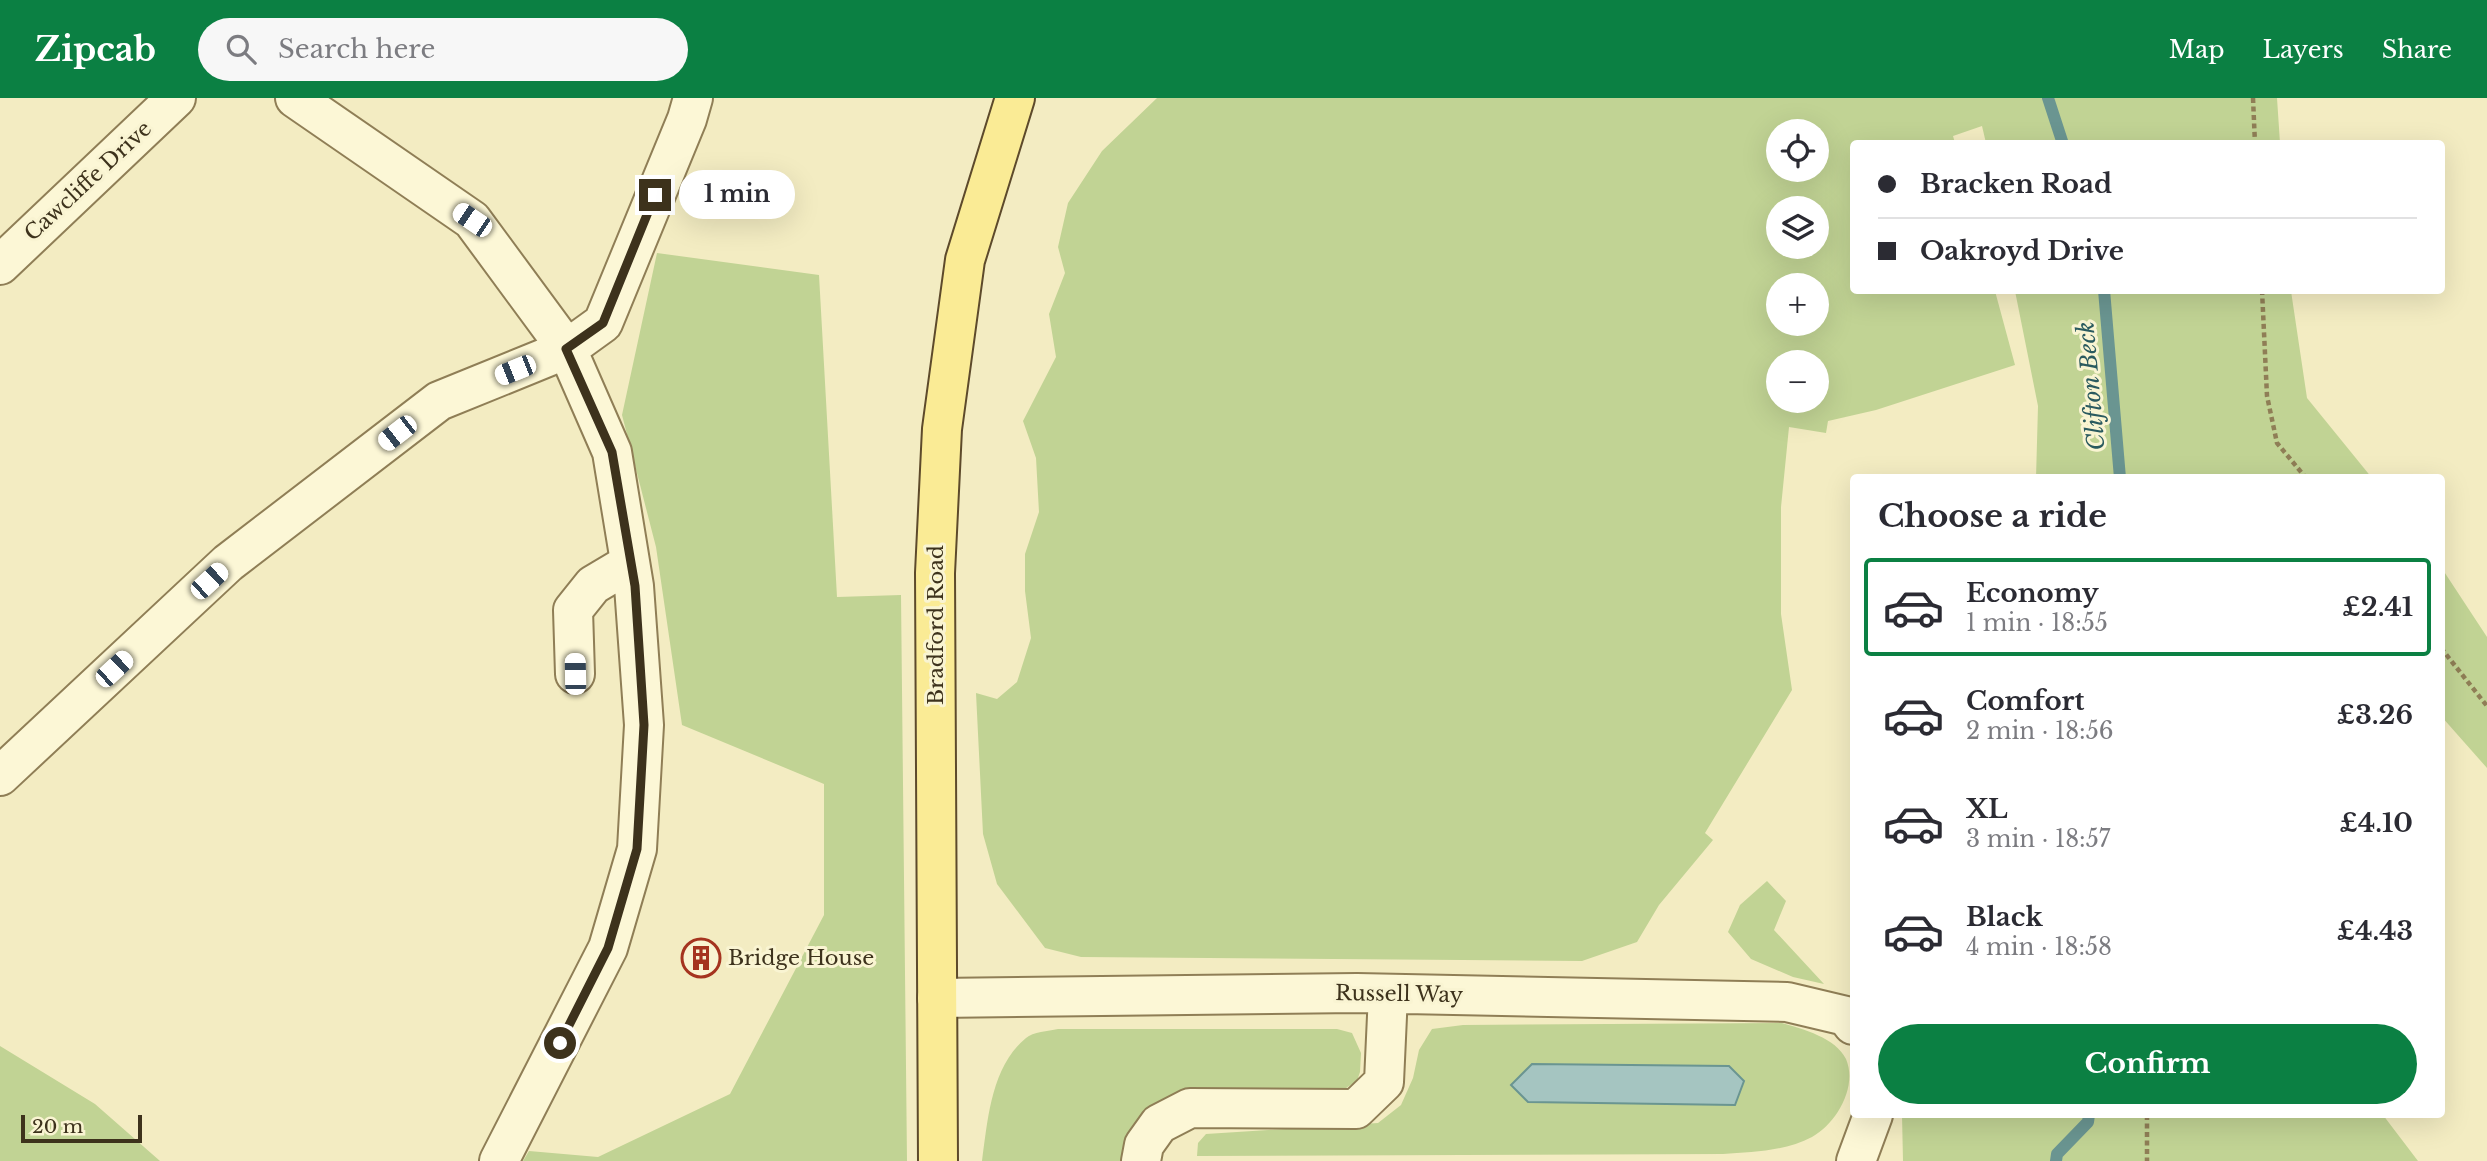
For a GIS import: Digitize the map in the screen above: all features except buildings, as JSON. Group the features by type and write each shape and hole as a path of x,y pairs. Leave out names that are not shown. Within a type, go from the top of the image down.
{"main road":[{"name":"Bradford Road","path":"938,1161 935,573 942,429 965,260 1016,98"}],"street":[{"name":"Cawcliffe Drive","path":"0,265 176,98"},
{"path":"295,98 472,220 566,349 612,452 631,563 644,725 637,849 608,948 499,1161"},
{"path":"0,776 228,563 439,401 566,349 603,323 687,119 693,98"},
{"path":"575,674 573,610 593,585 631,563"},
{"path":"1141,1161 1144,1145 1159,1124 1190,1108 1356,1109 1384,1082 1388,994"},
{"name":"Russell Way","path":"937,998 1388,994 1787,1002 1846,1016 1850,1021"},
{"path":"1856,1161 1872,1118"}],"path":[{"path":"2253,98 2255,140"},
{"path":"2262,294 2267,396 2277,443 2302,474"},
{"path":"2445,653 2487,706"},
{"path":"2147,1118 2147,1161"}],"green space":[{"path":"1157,98 2277,98 2280,140 1985,140 1982,126 1953,136 1954,140 1850,140 1850,294 1996,294 2015,365 1876,410 1828,421 1826,433 1789,427 1781,507 1781,614 1792,690 1705,833 1713,840 1659,905 1637,942 1582,961 1081,957 1045,948 997,884 983,834 976,693 997,699 1017,682 1031,638 1025,591 1025,554 1039,512 1036,458 1023,421 1056,357 1049,314 1065,273 1058,247 1068,203 1102,151"},
{"path":"657,253 819,275 837,597 901,595 907,1161 523,1161 529,1151 598,1157 730,1094 824,915 824,784 682,725 656,547 622,415"},
{"path":"2016,294 2291,294 2307,398 2369,474 2036,474 2038,406"},
{"path":"2445,573 2487,637 2487,768 2445,721"},
{"path":"1767,881 1786,901 1774,930 1824,984 1793,977 1751,959 1728,932 1740,905"},
{"path":"1782,1023 1818,1035 1835,1045 1846,1059 1849,1081 1842,1104 1821,1131 1802,1142 1780,1148 1723,1154 1197,1156 1198,1143 1206,1134 1378,1123 1401,1105 1413,1078 1419,1050 1432,1029 1463,1025"},
{"path":"1058,1029 1337,1029 1352,1033 1361,1053 1360,1072 1357,1081 1335,1095 1230,1092 1127,1161 982,1161 993,1095 1005,1064 1014,1050 1029,1036"},
{"path":"0,1046 95,1104 160,1161 0,1161"},
{"path":"1902,1118 2385,1118 2418,1161 1903,1161"}],"water":[{"path":"1532,1064 1729,1066 1744,1081 1735,1105 1528,1102 1511,1085"}],"waterway":[{"name":"Clifton Beck","path":"2048,98 2062,140"},
{"name":"Clifton Beck","path":"2104,294 2120,474"},
{"name":"Clifton Beck","path":"2056,1161 2057,1154 2088,1122 2089,1118"}],"place":[{"name":"Bridge House","path":"701,958"}],"route":[{"path":"560,1043 608,948 637,849 644,725 635,586 612,452 566,349 603,323 655,195"}]}
